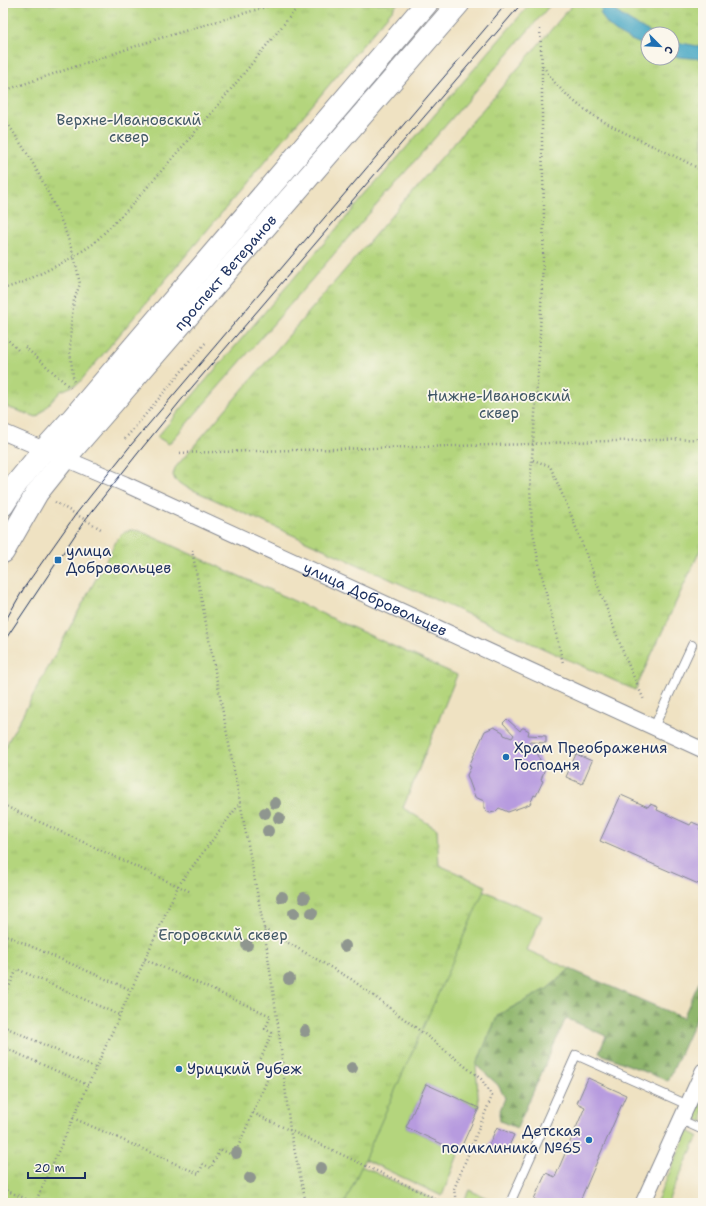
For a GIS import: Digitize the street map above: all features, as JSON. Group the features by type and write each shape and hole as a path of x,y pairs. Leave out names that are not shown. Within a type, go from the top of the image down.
{"main road":[{"name":"проспект Ветеранов","path":"3,505 17,483 44,450 73,418 427,3"},
{"name":"проспект Ветеранов","path":"3,552 37,493 64,458 459,3"}],"street":[{"name":"улица Добровольцев","path":"3,432 132,487 703,750"},
{"path":"643,1203 703,1071"}],"lane":[{"path":"654,727 692,645"},
{"path":"510,1203 576,1054 688,1105"},
{"path":"681,1120 703,1130"}],"path":[{"path":"3,91 154,40 279,3"},
{"path":"3,288 21,283 74,256 93,244 130,207 210,115 302,3"},
{"path":"540,29 544,206 543,258 539,356 530,487 532,526 538,559 563,663"},
{"path":"542,66 558,86 574,101 596,116 703,171"},
{"path":"3,116 30,158 46,188 64,227 74,256 80,284 74,300 71,323 70,352 74,391 25,347"},
{"path":"3,335 20,352"},
{"path":"125,439 207,341"},
{"path":"176,453 703,439"},
{"path":"532,460 550,466 572,517 625,658 644,700"},
{"path":"52,500 102,529"},
{"path":"192,550 264,929 279,1032 290,1130 306,1203"},
{"path":"3,1189 35,1203 178,886 240,802"},
{"path":"3,804 191,892"},
{"path":"264,929 351,979 481,1079 492,1096 454,1189 456,1203"},
{"path":"3,934 131,990"},
{"path":"73,1118 199,1174 204,1164 211,1168 220,1149 234,1156 272,1069 259,1063 272,1033 265,1029 271,1016 144,960"},
{"path":"3,1000 4,992 17,969 119,1015"},
{"path":"3,1026 95,1068"},
{"path":"3,1047 88,1085"},
{"path":"253,1113 445,1203"}],"green space":[{"name":"Верхне-Ивановский сквер","path":"3,3 398,3 78,384 61,391 37,417 3,406"},
{"path":"531,3 552,3 169,444 157,437"},
{"name":"Нижне-Ивановский сквер","path":"574,3 703,3 703,544 635,690 182,485 175,480 173,475 175,468"},
{"name":"Егоровский сквер","path":"131,530 140,531 457,675 403,808 437,829 439,865 486,886 345,1203 3,1203 3,751 118,538 124,532"},
{"path":"394,810 427,866 542,916 527,950 570,969 547,989 498,1015 476,1065 479,1108 426,1084 406,1127 459,1152 442,1196 296,1127 270,923"},
{"path":"570,969 683,1018 700,980 703,982 703,1003 668,1081 599,1053 606,1036 566,1018 517,1128 500,1121 499,1113 505,1098 498,1085 476,1065 498,1015 547,989"},
{"path":"703,1098 703,1122 694,1118"},
{"path":"688,1131 698,1136 667,1203 656,1203"},
{"path":"294,1135 439,1202 309,1203"},
{"path":"469,1190 498,1203 463,1203"}],"water":[{"path":"608,6 640,26 640,44 614,30 600,12"},
{"path":"680,43 703,47 703,59 680,57"}],"building":[{"name":"Храм Преображения Господня","path":"507,719 520,731 524,728 529,731 528,735 546,736 546,743 530,742 528,745 536,749 544,771 541,780 543,781 536,796 534,795 530,804 508,812 499,808 495,812 490,813 484,808 484,801 475,797 467,775 471,767 469,766 485,731 494,727 503,732 504,735 512,738 514,735 503,723"},
{"path":"576,754 592,761 582,784 566,777"},
{"path":"621,795 648,807 650,804 658,807 657,810 690,825 692,822 701,826 699,829 703,831 703,886 600,841"},
{"name":"Детская поликлиника №65","path":"588,1078 626,1095 579,1203 542,1203 534,1199 546,1173 555,1177 585,1107 577,1103"},
{"path":"426,1084 479,1108 459,1152 406,1127"},
{"path":"497,1127 514,1135 505,1155 488,1147"}],"waterway":[{"path":"598,3 610,14"}],"tram line":[{"path":"3,625 24,588 76,514 131,445 507,3"},
{"path":"3,643 85,520 138,453 187,393 522,3"}],"place":[{"name":"улица Добровольцев","path":"58,560"},
{"name":"Храм Преображения Господня","path":"506,757"},
{"name":"Урицкий Рубеж","path":"179,1069"},
{"name":"Детская поликлиника №65","path":"589,1140"}]}
